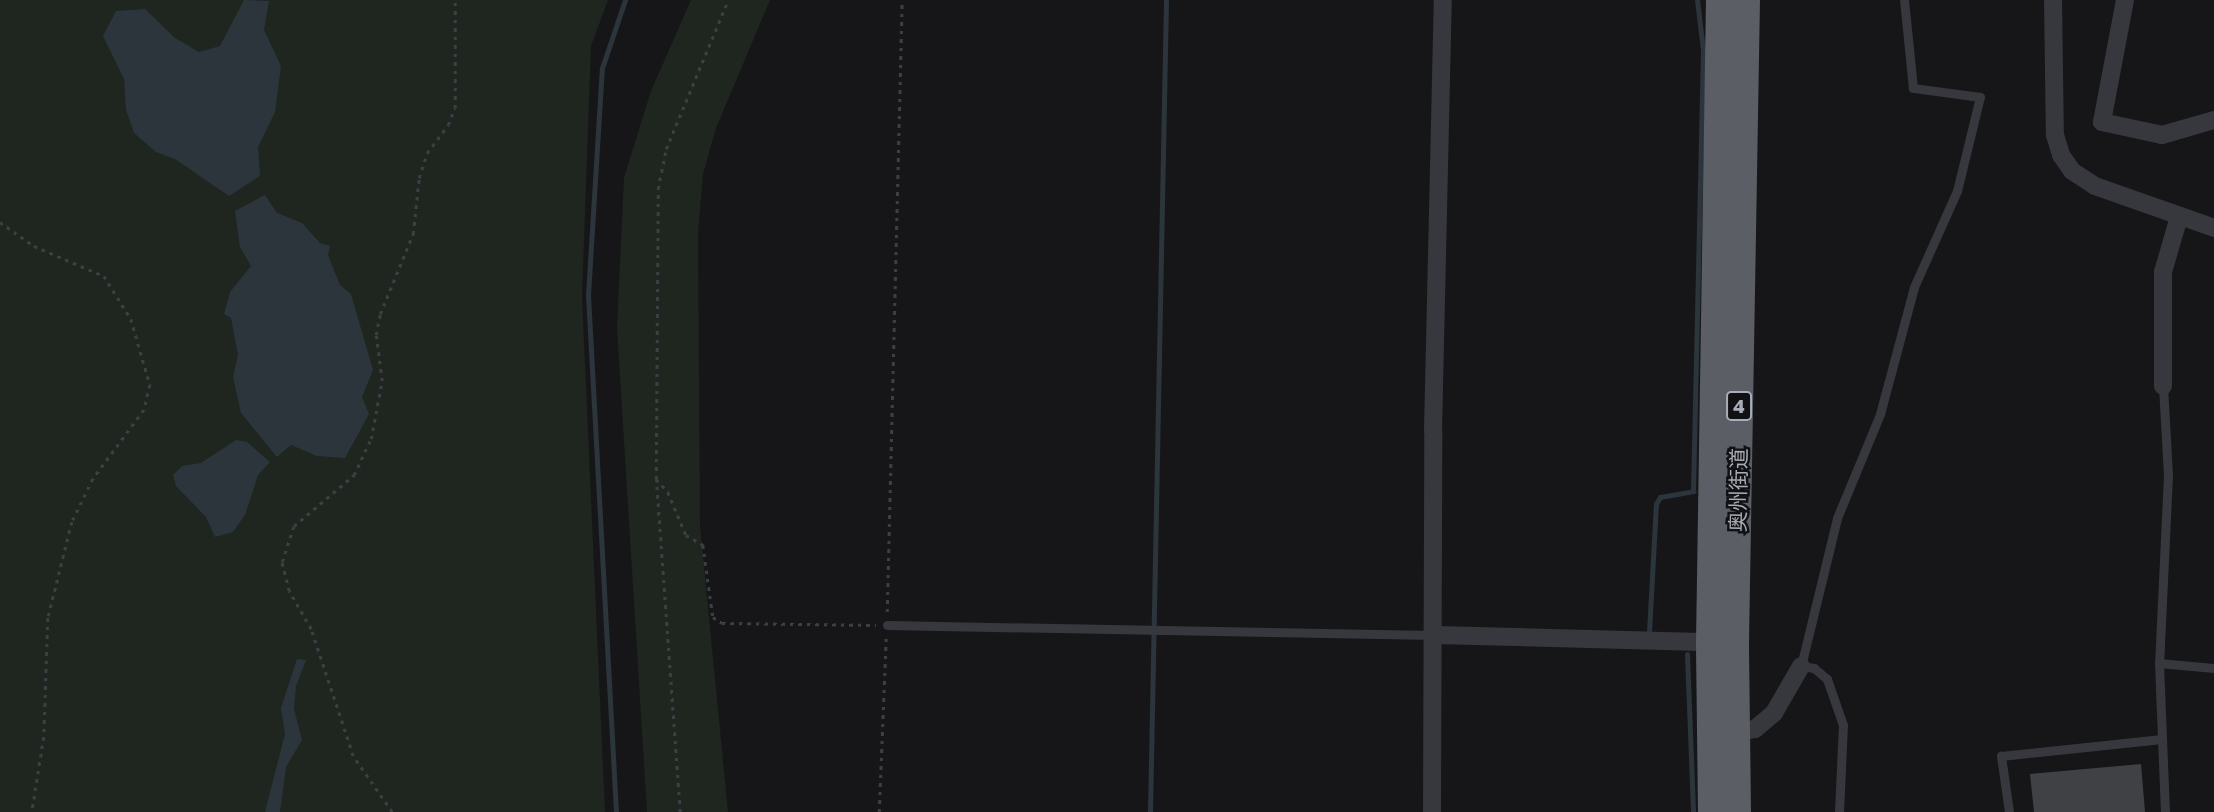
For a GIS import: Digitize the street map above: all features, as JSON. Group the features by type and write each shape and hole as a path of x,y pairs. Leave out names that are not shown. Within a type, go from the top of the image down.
{"highway":[{"name":"奥州街道","path":"1712,812 1710,642 1720,0"},
{"name":"奥州街道","path":"1737,812 1746,0"}],"street":[{"path":"1432,812 1436,635 1433,431 1443,0"},
{"path":"2053,0 2055,135 2061,155 2072,171 2095,186 2214,228"},
{"path":"2125,0 2102,122 2162,135 2214,120"},
{"path":"2163,386 2163,272 2179,217"},
{"path":"1436,635 1710,642"},
{"path":"1736,733 1755,729 1774,713 1801,666"}],"lane":[{"path":"1839,812 1843,725 1827,678 1814,668 1801,666 1837,518 1880,414 1914,287 1957,191 1980,97 1913,88 1904,0"},
{"path":"2163,386 2168,475 2159,663 2165,812"},
{"path":"887,625 1436,635"},
{"path":"2159,663 2214,668"},
{"path":"2009,812 2001,755 2162,739"}],"path":[{"path":"392,812 354,756 311,629 289,591 282,562 294,526 354,475 372,439 382,382 376,335 380,314 412,234 419,178 427,153 455,108 456,0"},
{"path":"680,812 656,479 661,166 728,0"},
{"path":"879,812 887,625 902,0"},
{"path":"0,222 34,246 104,276 131,319 150,384 144,410 93,479 72,522 48,618 44,737 32,812"},
{"path":"656,479 668,492 686,535 703,545 713,617 722,623 887,625"}],"shaded area":[{"path":"0,0 608,0 591,46 582,297 605,812 0,812"},
{"path":"244,0 269,1 264,30 281,66 275,112 258,147 260,176 229,196 175,159 156,152 134,133 126,110 124,79 103,36 116,11 145,9 175,38 199,52 220,46"},
{"path":"691,0 770,0 716,128 703,174 698,234 700,526 728,812 647,812 617,328 624,178 651,91"},
{"path":"265,195 277,213 302,223 320,243 330,246 328,255 340,285 351,294 373,370 362,397 369,414 345,458 317,456 291,445 277,457 241,413 233,377 238,355 231,318 224,314 230,292 251,266 240,247 235,211"},
{"path":"236,440 247,442 270,462 258,475 245,515 233,532 215,537 206,517 176,486 173,475 182,466 201,463"},
{"path":"297,659 306,660 296,686 294,709 302,740 286,767 280,812 265,812 285,734 281,708"}],"building":[{"path":"2141,764 2145,812 2034,812 2030,774"}],"waterway":[{"path":"616,812 588,295 602,68 625,0"},
{"path":"1150,812 1166,0"},
{"path":"1649,632 1656,504 1660,497 1693,491 1703,50 1697,0"},
{"path":"1687,654 1693,812"}]}
